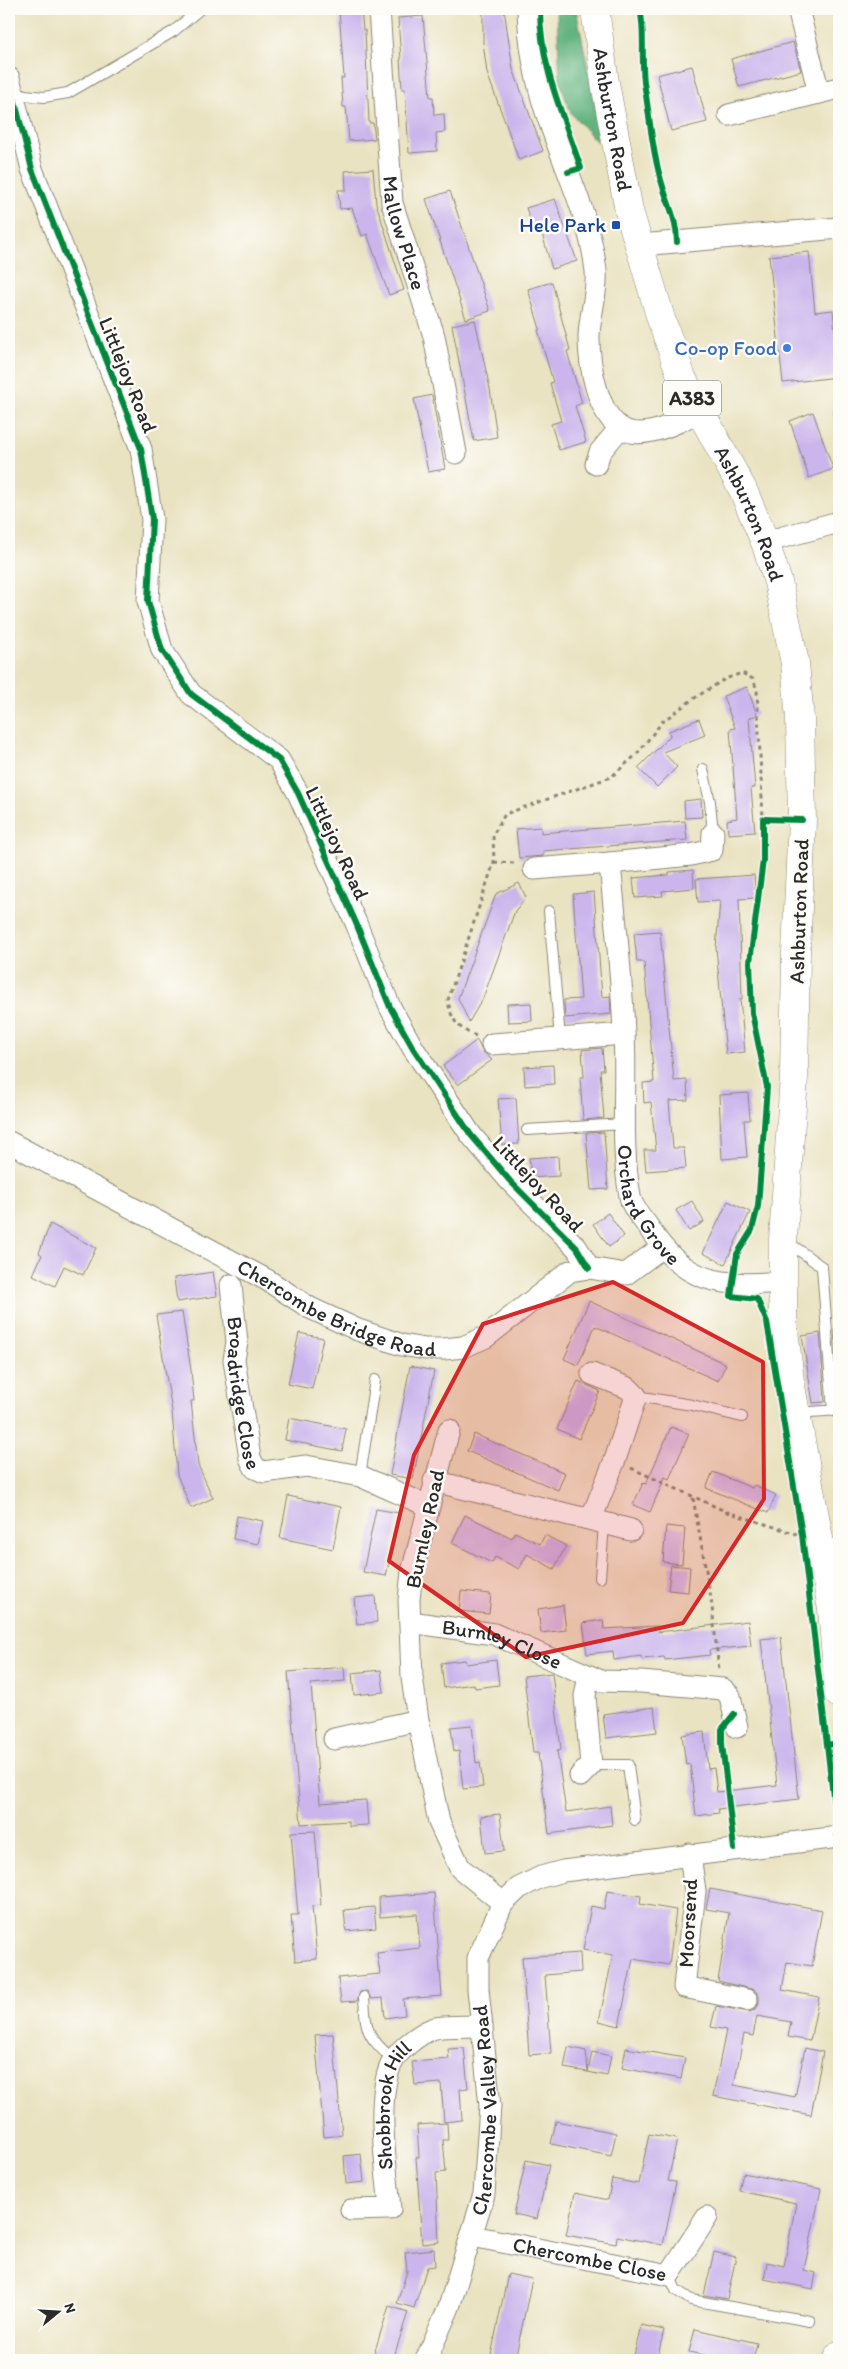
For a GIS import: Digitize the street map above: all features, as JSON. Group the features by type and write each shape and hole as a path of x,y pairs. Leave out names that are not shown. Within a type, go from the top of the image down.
{"main road":[{"name":"Ashburton Road","path":"595,9 605,83 628,211 640,245 661,319 682,378 743,490 765,542 786,614 795,663 800,719 802,820 796,953 794,1077 784,1239 785,1348 832,1609 839,1694"},
{"path":"838,2360 839,2356"}],"street":[{"name":"Mallow Place","path":"379,9 392,203 434,336 456,453"},
{"path":"528,9 529,39 536,75 546,112 583,215 594,255 596,273 595,302 589,337 591,366 602,403 620,428 629,432 648,432 669,426 699,411"},
{"path":"798,9 819,93"},
{"name":"Littlejoy Road","path":"11,84 32,170 141,450 152,519 148,601 162,650 191,694 279,760 298,793 356,923 390,1007 413,1048 471,1135 510,1181 577,1248 589,1268"},
{"path":"729,115 839,88"},
{"path":"640,245 839,228"},
{"path":"596,464 600,452 620,428"},
{"path":"765,542 839,522"},
{"path":"534,869 690,855 712,850 713,832"},
{"name":"Orchard Grove","path":"610,863 624,1034 623,1124 630,1198 662,1248 679,1265 700,1276 732,1284 783,1282"},
{"path":"492,1044 624,1034"},
{"name":"Chercombe Bridge Road","path":"9,1142 227,1258 310,1308 358,1330 402,1345 425,1349 462,1347 486,1337 570,1271 589,1268 626,1274 662,1248"},
{"name":"Broadridge Close","path":"231,1284 237,1342 234,1360 250,1458 255,1468 264,1472 306,1466 360,1476 428,1506"},
{"path":"592,1374 628,1388 636,1396 615,1460 598,1504 592,1514 595,1521"},
{"name":"Burnley Road","path":"448,1430 412,1572 410,1622 412,1677 418,1720 439,1822 449,1848 460,1868 503,1903"},
{"path":"434,1481 631,1530"},
{"name":"Burnley Close","path":"410,1622 494,1634 601,1681 641,1682 723,1690"},
{"name":"Burnley Close","path":"585,1770 585,1696 589,1676"},
{"path":"723,1690 730,1696 737,1727"},
{"path":"334,1738 418,1720"},
{"name":"Chercombe Valley Road","path":"426,2360 449,2307 484,2194 490,2106 478,1989 478,1958 503,1903 519,1888 541,1877 563,1871 839,1837"},
{"name":"Moorsend","path":"690,1854 695,1892 684,1987 747,2000"},
{"name":"Shobbrook Hill","path":"351,2210 390,2209 383,2114 385,2086 393,2060 412,2042 433,2029 482,2026"},
{"name":"Chercombe Close","path":"472,2236 669,2275 707,2217"}],"lane":[{"path":"11,84 25,95 44,97 68,93 174,30 200,9"},
{"path":"703,769 710,802 713,832"},
{"path":"549,911 560,1039"},
{"path":"527,1130 623,1124"},
{"path":"784,1239 822,1267 836,1410 796,1413"},
{"path":"360,1476 375,1380"},
{"path":"636,1396 692,1405 742,1417"},
{"path":"595,1521 600,1578"},
{"path":"585,1770 628,1765 635,1820"},
{"path":"364,1997 366,2028 372,2040 393,2060"},
{"path":"669,2275 676,2290 691,2300 810,2321"}],"path":[{"path":"492,1044 464,1031 450,1016 448,1000 494,862 493,835 505,814 611,777 636,755 663,721 725,679 742,672 753,679 757,690 763,827"},
{"path":"763,819 802,820"},
{"path":"615,1460 692,1498 790,1533 801,1532 803,1544"},
{"path":"692,1498 711,1598 723,1690"}],"highlighted area":[{"path":"613,1282 763,1362 764,1499 683,1623 526,1657 389,1561 414,1455 483,1324"}],"green space":[{"path":"557,9 576,9 600,129 597,142 571,113 560,83"}],"building":[{"path":"339,9 361,9 363,30 365,30 369,123 373,123 375,139 349,141 346,107 343,107 341,78 344,78"},
{"path":"483,9 504,9 513,69 543,151 519,160 487,73 483,42"},
{"path":"423,16 430,97 433,97 434,115 444,114 445,132 436,133 437,151 409,153 405,89 402,89 398,18"},
{"path":"793,42 801,71 739,87 731,59"},
{"path":"692,66 707,122 671,131 657,75"},
{"path":"373,169 376,203 404,290 389,295 367,234 362,236 352,208 340,209 338,190 346,190 345,171"},
{"path":"450,191 490,311 466,319 426,199"},
{"path":"555,199 577,261 552,269 539,223 532,225 526,208"},
{"path":"809,252 815,312 833,310 839,377 783,383 769,256"},
{"path":"552,282 570,350 567,351 582,403 575,406 586,442 559,450 551,424 561,421 550,383 553,382 538,330 540,329 528,289"},
{"path":"475,320 490,389 497,437 474,441 452,325"},
{"path":"432,395 445,469 428,472 414,399"},
{"path":"813,412 833,469 809,478 790,421"},
{"path":"747,687 757,715 749,718 755,788 751,788 755,832 728,834 727,820 737,818 730,729 735,728 723,696"},
{"path":"699,719 705,735 663,752 677,767 657,787 638,768 670,736 669,731"},
{"path":"701,799 702,817 685,818 684,801"},
{"path":"685,821 687,840 543,851 543,856 519,858 516,829 541,827 541,833"},
{"path":"693,870 694,888 662,891 663,896 635,898 633,878 669,875 669,872"},
{"path":"754,875 756,898 739,899 742,999 740,999 745,1052 726,1054 716,948 720,901 698,902 696,879"},
{"path":"519,883 526,897 515,911 483,998 469,1022 458,998 496,894"},
{"path":"594,892 602,997 610,996 611,1014 565,1018 564,1000 581,999 573,894"},
{"path":"660,931 674,1081 687,1080 688,1100 669,1101 673,1148 684,1148 686,1168 646,1171 644,1150 656,1150 651,1102 644,1103 643,1083 654,1082 644,962 637,962 634,933"},
{"path":"531,1003 532,1021 508,1022 507,1004"},
{"path":"477,1040 482,1051 492,1060 458,1085 443,1066"},
{"path":"602,1048 604,1070 600,1070 604,1118 583,1120 580,1077 584,1077 582,1050"},
{"path":"553,1065 554,1084 525,1086 524,1067"},
{"path":"748,1093 750,1120 744,1120 747,1157 722,1159 719,1095"},
{"path":"516,1098 519,1144 502,1145 498,1099"},
{"path":"604,1132 608,1189 591,1190 586,1133"},
{"path":"558,1156 559,1176 531,1178 529,1158"},
{"path":"692,1201 704,1222 689,1231 676,1210"},
{"path":"728,1201 750,1212 725,1264 703,1253"},
{"path":"608,1213 624,1236 609,1247 593,1224"},
{"path":"50,1224 96,1248 83,1275 64,1266 55,1286 33,1275 42,1255 39,1253"},
{"path":"213,1272 217,1296 177,1302 174,1278"},
{"path":"589,1301 726,1364 718,1381 595,1326 578,1365 564,1359"},
{"path":"182,1312 191,1370 194,1401 191,1401 198,1465 213,1498 191,1508 177,1475 172,1411 156,1315"},
{"path":"834,1330 837,1330 839,1356 839,1400"},
{"path":"299,1333 323,1338 312,1389 288,1384"},
{"path":"820,1333 825,1402 813,1403 802,1336"},
{"path":"410,1366 434,1371 413,1479 390,1475"},
{"path":"578,1381 600,1391 579,1439 557,1429"},
{"path":"289,1418 346,1429 342,1451 285,1440"},
{"path":"671,1427 689,1434 669,1479 665,1477 650,1512 633,1505 643,1483 646,1484"},
{"path":"474,1434 565,1473 558,1490 467,1451"},
{"path":"713,1472 752,1488 754,1485 776,1495 768,1513 706,1488"},
{"path":"288,1496 341,1507 333,1549 280,1538"},
{"path":"376,1509 399,1513 386,1576 363,1572"},
{"path":"465,1515 512,1538 515,1532 540,1544 545,1535 566,1546 554,1569 527,1554 519,1569 495,1557 492,1563 452,1543"},
{"path":"237,1516 263,1521 258,1544 233,1539"},
{"path":"666,1526 685,1528 682,1564 663,1562"},
{"path":"671,1565 690,1567 688,1592 668,1590"},
{"path":"461,1591 491,1594 489,1614 459,1611"},
{"path":"375,1596 377,1622 357,1624 354,1598"},
{"path":"563,1605 566,1630 541,1633 538,1609"},
{"path":"603,1620 604,1629 658,1626 658,1632 748,1621 751,1646 709,1650 710,1655 665,1660 664,1657 641,1659 641,1656 614,1660 613,1651 587,1654 583,1623"},
{"path":"781,1637 799,1799 718,1809 719,1813 696,1816 690,1764 686,1765 682,1735 704,1732 708,1769 714,1768 717,1792 777,1785 761,1639"},
{"path":"465,1660 466,1664 496,1660 499,1685 475,1688 474,1684 444,1688 441,1663"},
{"path":"344,1667 345,1681 311,1684 320,1803 366,1800 368,1825 349,1826 349,1821 301,1824 288,1672"},
{"path":"381,1670 384,1692 354,1695 352,1673"},
{"path":"552,1673 561,1750 557,1751 566,1812 610,1806 612,1825 549,1834 538,1753 533,1753 524,1676"},
{"path":"654,1707 657,1732 606,1738 603,1714"},
{"path":"472,1725 476,1763 480,1762 483,1787 463,1789 459,1751 454,1752 451,1727"},
{"path":"500,1814 504,1851 485,1853 481,1816"},
{"path":"315,1831 321,1905 312,1906 317,1959 295,1961 291,1915 298,1915 291,1832"},
{"path":"710,1889 822,1910 812,1966 787,1962 782,1990 819,1997 810,2041 788,2037 791,2022 757,2016 753,2036 744,2034 734,2085 795,2097 805,2048 823,2052 811,2115 713,2096 726,2030 711,2027 716,2006 750,2012 757,2008 759,1996 755,1990 718,1981 729,1913 706,1909"},
{"path":"607,1891 641,1896 640,1904 676,1910 669,1965 633,1959 619,2026 599,2021 613,1955 583,1950 591,1906 604,1909"},
{"path":"434,1893 442,1996 403,1999 405,2015 385,2018 383,1998 371,1999 367,1991 360,1992 357,2001 341,2002 338,1978 380,1974 377,1953 420,1948 417,1914 380,1917 379,1897"},
{"path":"374,1907 376,1928 346,1931 344,1910"},
{"path":"580,1953 581,1972 545,1975 551,2053 529,2055 522,1957"},
{"path":"333,2034 342,2135 324,2137 315,2035"},
{"path":"568,2047 586,2051 588,2072 564,2068"},
{"path":"464,2048 468,2088 460,2089 462,2120 444,2122 441,2083 415,2085 412,2062 449,2059 448,2049"},
{"path":"626,2048 685,2058 681,2079 622,2068"},
{"path":"592,2052 611,2056 607,2076 588,2072"},
{"path":"556,2121 616,2133 611,2156 551,2144"},
{"path":"447,2123 448,2140 443,2140 446,2172 436,2173 439,2242 422,2244 416,2157 419,2157 417,2125"},
{"path":"649,2134 677,2139 668,2181 676,2182 663,2245 617,2236 616,2244 566,2235 575,2193 608,2200 612,2179 639,2184"},
{"path":"361,2154 364,2182 346,2184 344,2156"},
{"path":"526,2160 549,2165 537,2219 514,2214"},
{"path":"743,2173 821,2189 804,2270 816,2273 813,2289 764,2279 767,2262 784,2266 796,2203 739,2191"},
{"path":"434,2249 435,2266 427,2267 414,2308 397,2303 407,2271 405,2252"},
{"path":"714,2252 736,2257 727,2299 704,2295"},
{"path":"508,2274 532,2279 515,2360 490,2360"},
{"path":"389,2306 408,2312 393,2360 372,2360"},
{"path":"641,2325 664,2330 657,2360 633,2360"},
{"path":"695,2329 757,2343 753,2360 728,2360 689,2352"}],"cycle path":[{"path":"540,9 541,30 548,70 581,168 568,172"},
{"path":"640,9 643,28 643,69 653,146 661,180 674,218 677,242"},
{"path":"9,78 32,169 141,449 152,519 148,601 162,650 191,694 279,760 298,793 356,923 390,1007 413,1048 471,1135 510,1181 577,1248 589,1268"},
{"path":"802,820 763,819 763,860 750,962 752,1013 767,1087 758,1206 752,1230 737,1254 731,1296 757,1299 767,1322 802,1535 827,1745 839,1743"},
{"path":"734,1714 722,1729 722,1743 734,1849"},
{"path":"827,1745 838,1838"}],"place":[{"name":"Hele Park","path":"616,225"},
{"name":"Co-op Food","path":"787,348"}]}
